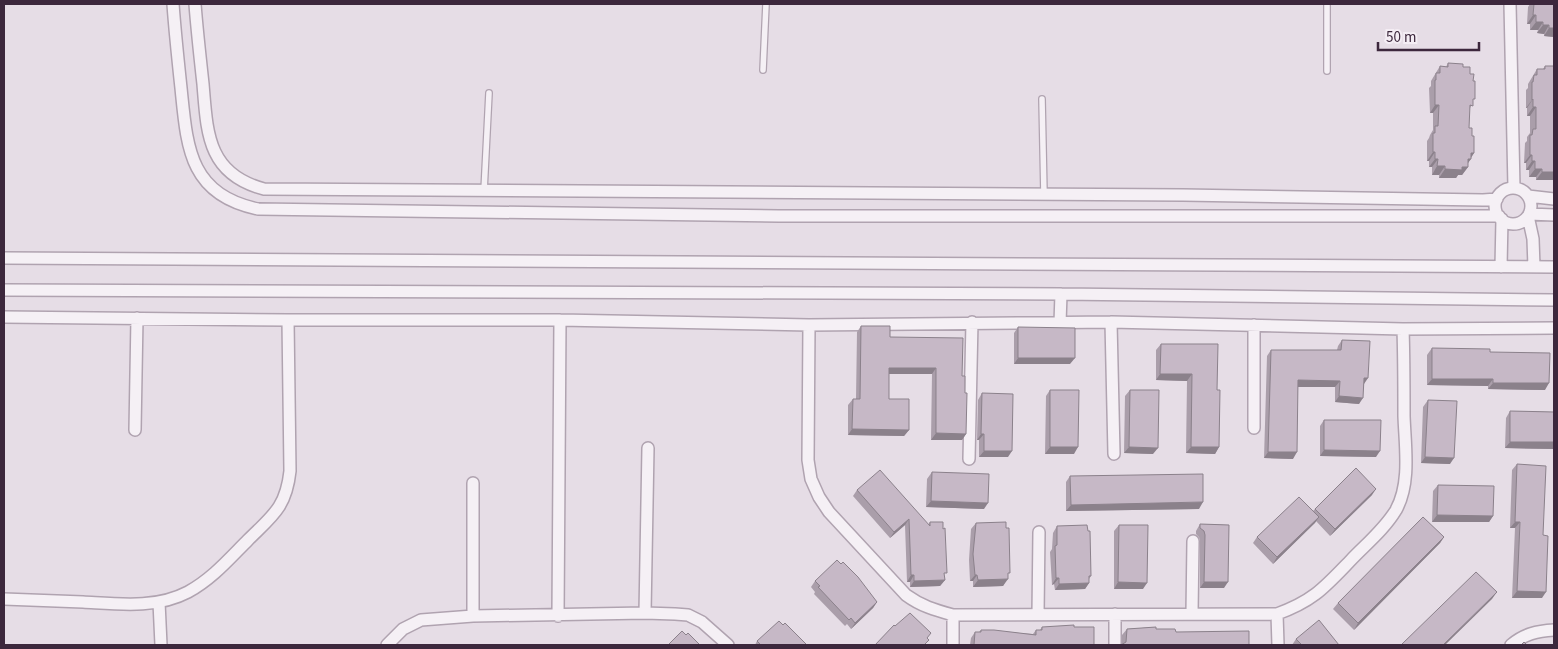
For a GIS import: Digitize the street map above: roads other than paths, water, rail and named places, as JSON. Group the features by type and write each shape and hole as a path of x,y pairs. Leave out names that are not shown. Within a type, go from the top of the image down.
{"street":[{"path":"173,4 188,146 202,177 218,193 247,207 269,210 342,211 779,204 1044,195 1497,199"},
{"path":"195,4 208,135 214,152 224,167 242,181 264,189 484,192 779,204 1501,218 1516,223 1529,215 1554,214"},
{"path":"1510,4 1514,188"},
{"path":"1501,267 1501,218 1496,208 1497,199 1504,190 1514,188 1524,192 1531,204 1529,215 1533,240 1534,267"},
{"path":"341,191 342,211"},
{"path":"1528,196 1554,198"},
{"path":"4,258 1554,267"},
{"path":"4,290 1061,294 1554,300"},
{"path":"1060,323 1061,294"},
{"path":"4,317 560,320 810,324 1111,322 1403,329 1554,328"},
{"path":"135,430 137,318"},
{"path":"4,599 128,604 160,602 186,593 211,576 273,516 284,500 290,471 288,320"},
{"path":"558,616 560,320"},
{"path":"969,459 972,322"},
{"path":"1111,322 1114,454"},
{"path":"810,324 808,460 811,479 818,497 829,512 906,595 918,604 953,615 1277,614 1295,608 1311,599 1385,525 1396,510 1402,496 1405,465 1403,329"},
{"path":"1254,325 1254,428"},
{"path":"645,613 648,448"},
{"path":"473,483 473,616"},
{"path":"1038,532 1038,614"},
{"path":"1192,613 1194,541"},
{"path":"160,602 161,645"},
{"path":"387,645 403,629 421,620 473,616 645,613 688,616 702,622 728,645"},
{"path":"1115,614 1115,645"},
{"path":"1277,614 1278,645"},
{"path":"953,615 953,645"},
{"path":"1511,645 1528,634 1539,630 1554,630"}],"lane":[{"path":"763,70 766,4"},
{"path":"1327,4 1327,71"},
{"path":"484,192 489,93"},
{"path":"1042,99 1044,195"}]}
